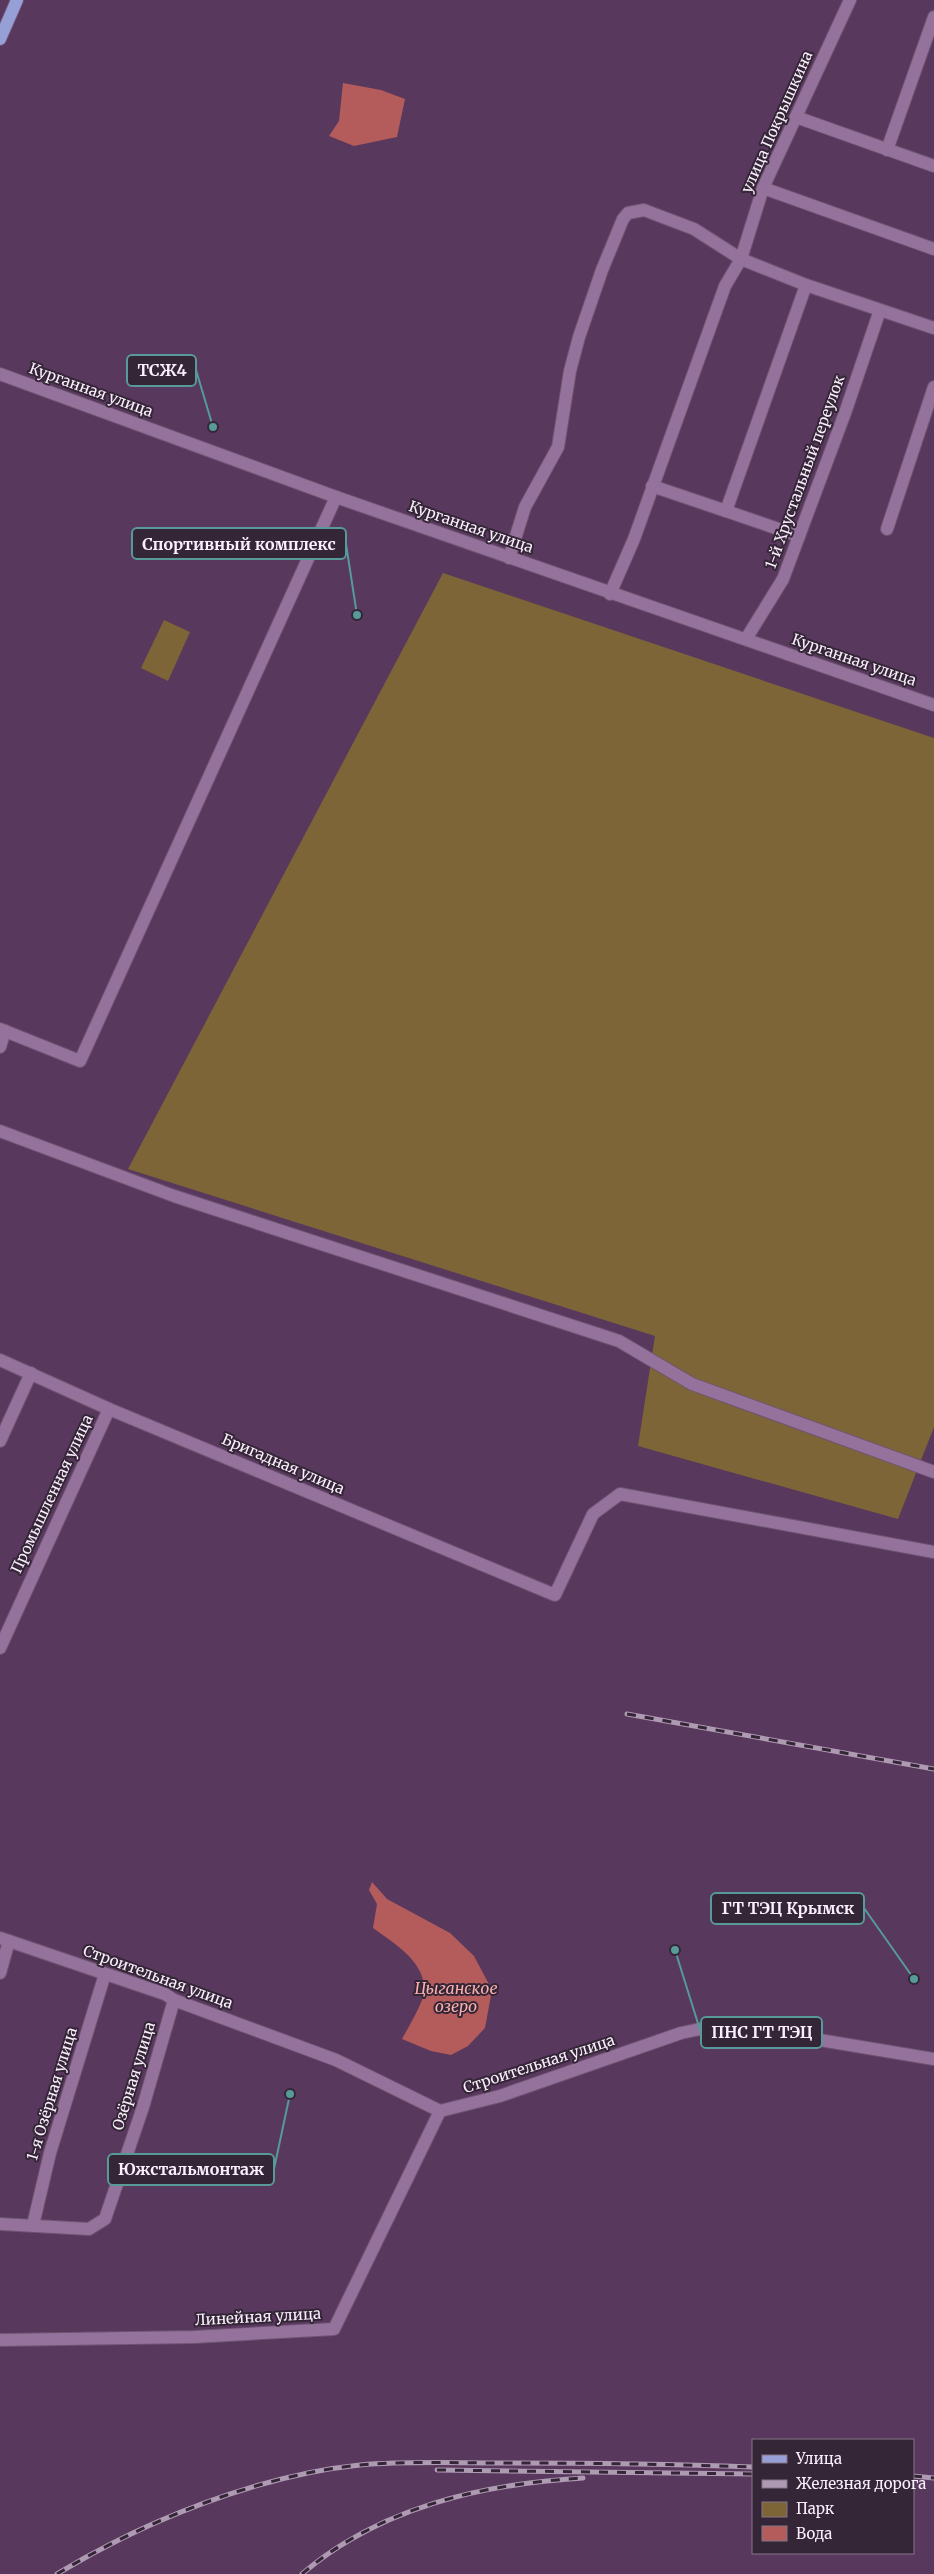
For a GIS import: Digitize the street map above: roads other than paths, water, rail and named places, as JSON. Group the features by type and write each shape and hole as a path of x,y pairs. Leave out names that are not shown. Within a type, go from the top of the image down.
{"main road":[{"path":"0,39 17,0"}],"street":[{"name":"улица Покрышкина","path":"610,594 634,539 725,286 740,259 762,188 850,0"},
{"path":"887,150 934,17"},
{"path":"796,116 934,166"},
{"path":"762,188 934,249"},
{"path":"509,558 525,507 558,447 570,371 579,337 602,270 623,219 628,213 644,210 694,229 740,259 806,285 934,328"},
{"path":"726,511 806,285"},
{"name":"1-й Хрустальный переулок","path":"746,639 784,579 845,413 880,310"},
{"name":"Курганная улица","path":"0,374 336,498 610,594 746,639 934,706"},
{"path":"887,529 934,387"},
{"path":"652,486 799,536"},
{"path":"0,1047 3,1030 80,1061 336,498"},
{"path":"0,1131 174,1196 619,1341 692,1384 934,1472"},
{"name":"Бригадная улица","path":"0,1360 31,1372 109,1409 555,1595 593,1514 620,1494 934,1552"},
{"path":"0,1441 31,1372"},
{"name":"Промышленная улица","path":"0,1648 109,1409"},
{"path":"0,1973 4,1939"},
{"name":"Строительная улица","path":"4,1939 165,1994 174,2000 336,2060 440,2110 500,2096 682,2033 724,2024 934,2059"},
{"name":"1-я Озёрная улица","path":"33,2225 50,2153 105,1974"},
{"name":"Озёрная улица","path":"33,2225 89,2229 105,2218 143,2107 174,2000"},
{"name":"Линейная улица","path":"0,2340 194,2338 334,2329 440,2110"},
{"path":"0,2224 33,2225"}],"water":[{"path":"343,83 381,90 405,99 397,137 354,146 329,136 339,121"},
{"name":"Цыганское озеро","path":"372,1882 387,1899 450,1933 474,1956 492,1990 485,2028 468,2046 451,2055 431,2051 402,2039 422,2000 424,1988 422,1977 417,1967 402,1949 373,1928 377,1904 369,1890"}],"railway":[{"path":"627,1714 934,1769"},
{"path":"57,2574 127,2536 203,2503 282,2479 322,2470 360,2465 413,2463 752,2467"},
{"path":"437,2470 752,2474"},
{"path":"914,2476 934,2478"},
{"path":"302,2574 332,2551 365,2532 399,2516 434,2503 508,2486 583,2478"}],"place":[{"name":"ТСЖ4","path":"213,427"},
{"name":"Спортивный комплекс","path":"357,615"},
{"name":"ПНС ГТ ТЭЦ","path":"675,1950"},
{"name":"ГТ ТЭЦ Крымск","path":"914,1979"},
{"name":"Южстальмонтаж","path":"290,2094"}]}
